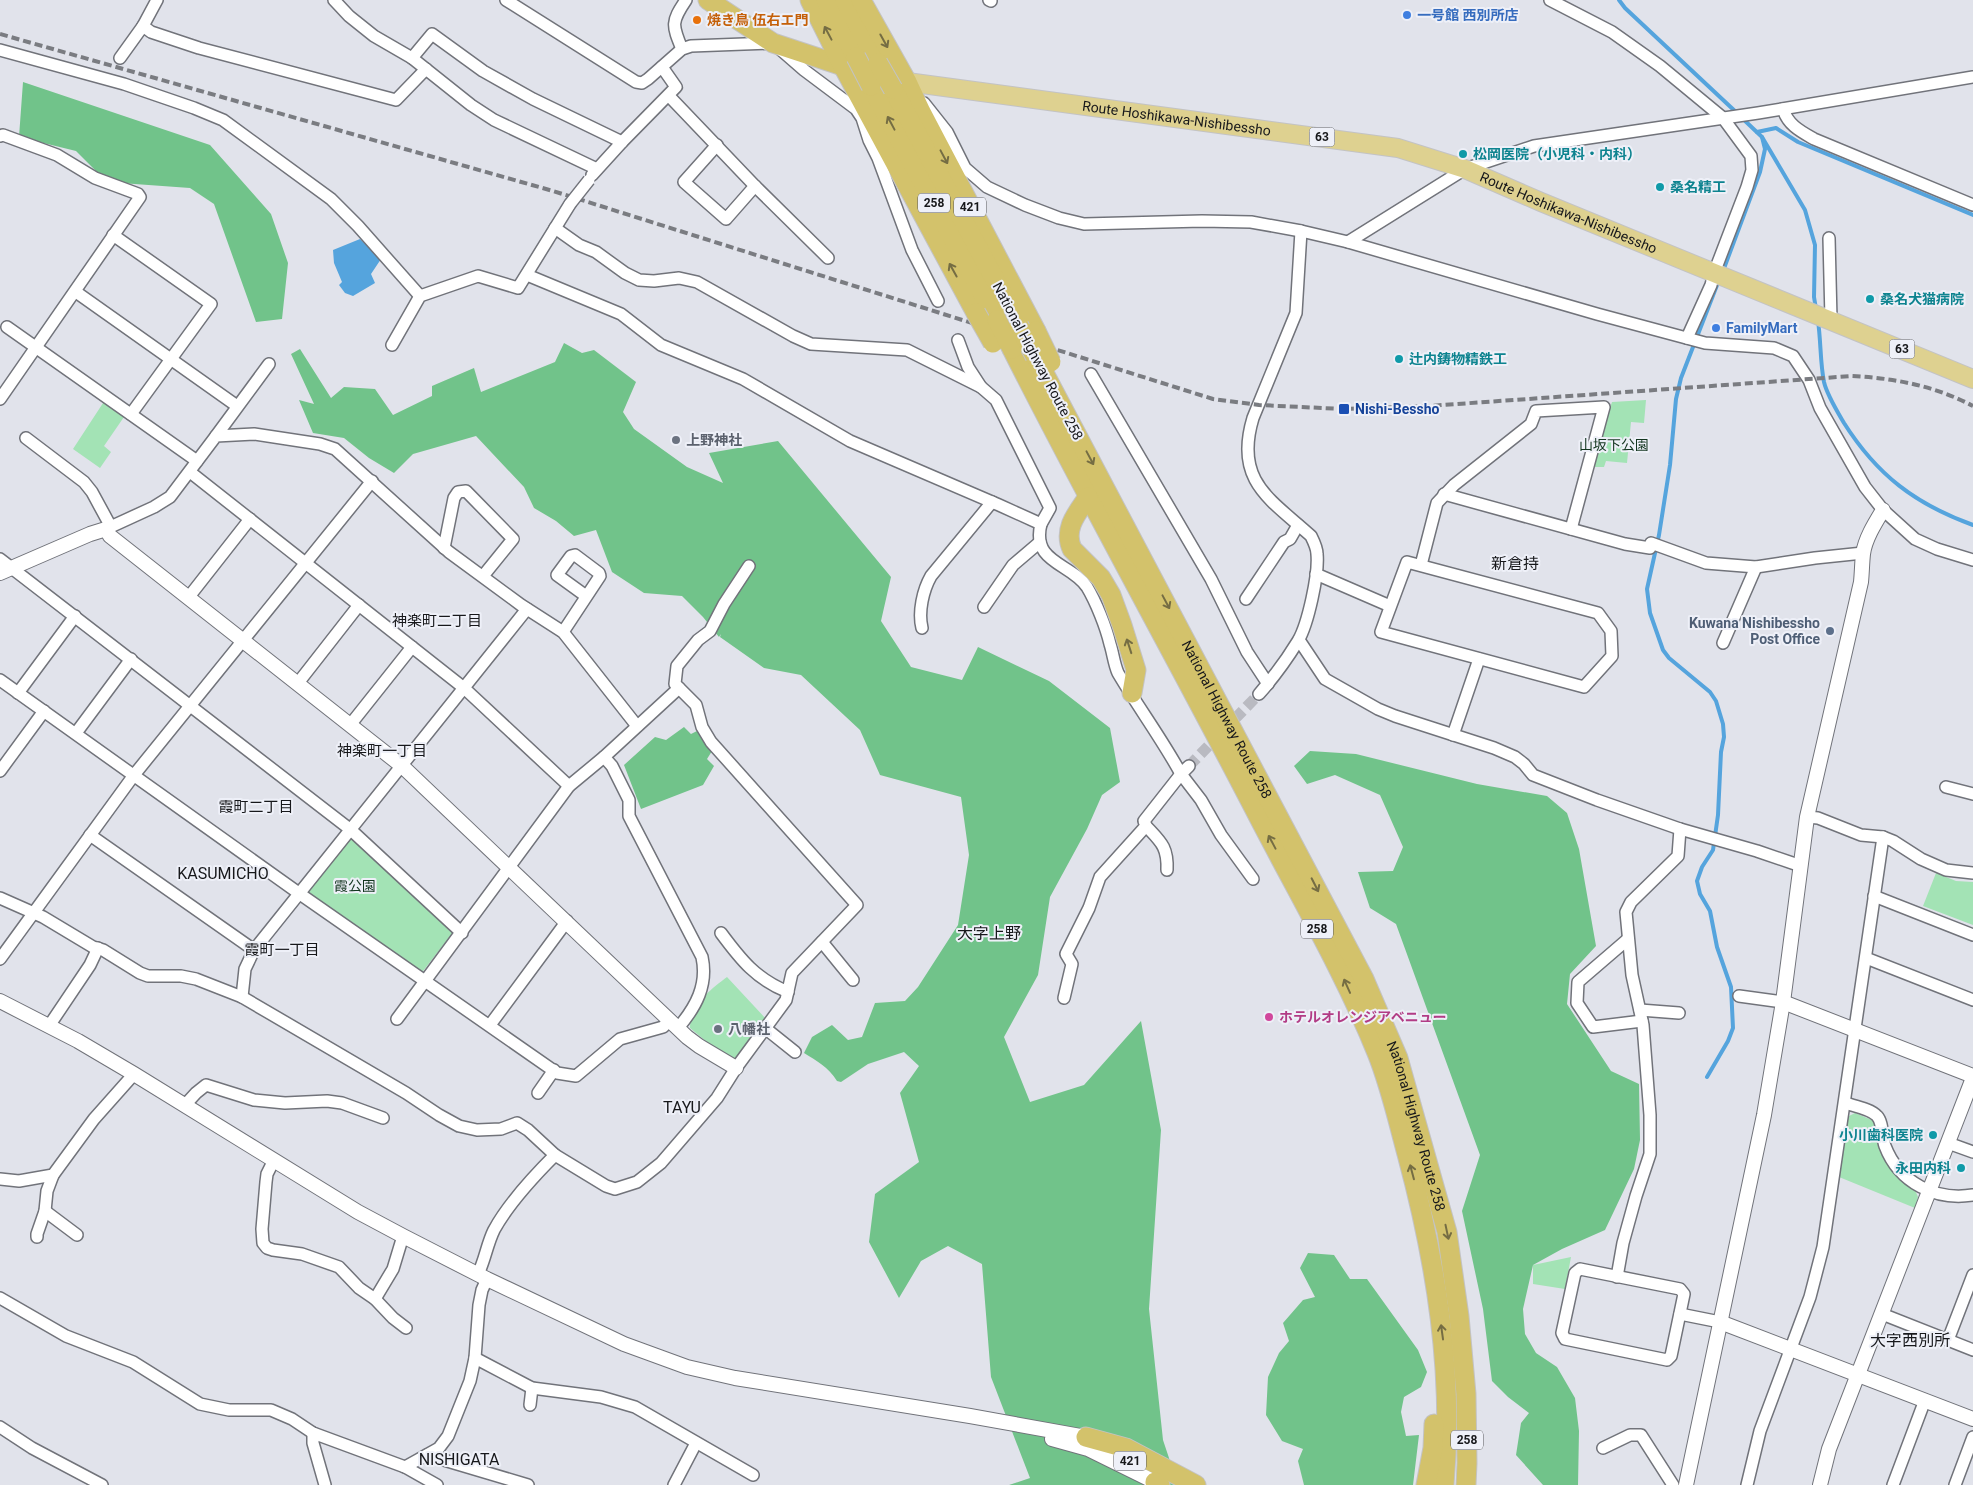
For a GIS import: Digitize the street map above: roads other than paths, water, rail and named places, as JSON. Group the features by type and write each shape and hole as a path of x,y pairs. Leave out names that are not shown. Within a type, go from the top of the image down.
{"highway":[{"path":"708,0 773,43 850,62 900,86"},
{"path":"810,0 850,62 976,313 1006,364 1046,418"},
{"name":"National Highway Route 258","path":"826,0 850,62 872,86 997,320 1046,418 1182,670 1344,979 1378,1056 1402,1134 1423,1213 1435,1284 1446,1358 1446,1464 1444,1485"},
{"name":"National Highway Route 258","path":"845,0 878,63 900,86 1027,328 1043,359 1067,415 1364,979 1398,1058 1447,1232 1459,1316 1466,1394 1466,1485"},
{"path":"861,0 900,86"},
{"path":"1088,497 1071,524 1070,544 1072,549 1101,578 1111,595 1136,670 1132,693"},
{"path":"1426,1485 1433,1448 1434,1394 1446,1358"},
{"path":"1466,1394 1477,1427 1478,1485"},
{"path":"1086,1437 1126,1448 1196,1485"},
{"name":"421","path":"1086,1437 1174,1485"}],"main road":[{"name":"Route Hoshikawa-Nishibessho","path":"900,86 1398,148 1465,169 1973,379"}],"street":[{"path":"120,58 143,26 157,0"},
{"path":"334,0 349,16 374,36 412,58 470,104 494,120 596,169"},
{"path":"506,0 636,82 642,83 648,80 682,49 691,46 773,43 804,70 856,108 862,118 912,250 938,301"},
{"path":"682,49 674,30 674,22 686,0"},
{"path":"1550,0 1612,32 1660,66 1723,118 1751,156 1752,170 1720,275 1711,286 1688,338"},
{"path":"143,26 151,32 199,48 396,100 426,69"},
{"path":"412,58 432,34 483,71 532,99 622,142"},
{"path":"0,50 124,84 223,120 331,199 358,226 420,296"},
{"path":"392,345 420,296 478,276 518,288 570,204 596,169 676,87 662,67"},
{"path":"1348,242 1465,169 1534,146 1758,113 1973,77"},
{"path":"900,86 947,132 965,168 987,187 1059,218 1084,224 1202,221 1252,222 1301,231 1348,242 1597,314 1688,338 1704,342 1774,348 1793,356 1809,380 1820,408 1865,487 1883,510 1915,539 1937,550 1973,560"},
{"path":"669,96 755,186 828,258"},
{"path":"1783,109 1792,126 1814,139 1973,205"},
{"path":"0,136 3,135 57,155 96,178 138,194 140,197 76,292 0,399"},
{"path":"717,145 684,182 726,219 755,186"},
{"path":"555,228 579,245 596,252 625,273 639,280 654,281 679,278 697,282 811,344 907,350 981,387 992,395 1050,508 1041,524 1039,534 1040,542 1047,556 1079,579 1086,587 1110,642 1117,672 1185,770 1221,835 1253,879"},
{"path":"1259,694 1299,640 1306,624 1316,574 1317,555 1311,536 1265,495 1256,482 1250,470 1248,444 1253,418 1296,313 1301,231"},
{"path":"113,235 211,304 131,414"},
{"path":"1829,238 1831,319"},
{"path":"527,275 621,314 661,345 743,379 850,441 1041,524"},
{"path":"76,292 237,406"},
{"path":"7,327 198,462"},
{"path":"958,340 968,367 981,387"},
{"path":"4,566 109,528 163,502 178,489 269,364"},
{"path":"1091,374 1211,579 1247,652 1268,684"},
{"path":"1421,565 1437,502 1444,494 1531,424 1536,411 1604,407 1571,528"},
{"path":"216,436 254,434 320,444 340,451 444,548 527,609 563,632 637,726"},
{"path":"26,438 84,482 92,492 109,528 110,536 402,766 674,1024 699,1046 736,1068"},
{"path":"190,472 464,688 569,786"},
{"path":"0,959 134,775 372,481"},
{"path":"444,548 454,498 458,492 466,491 514,539 483,576"},
{"path":"1444,494 1626,544 1655,545 1706,563 1756,567 1815,558 1863,554"},
{"path":"922,628 920,619 926,586 930,576 992,502"},
{"path":"1686,1485 1764,1115 1783,1002 1807,817 1860,582 1864,563 1863,554 1874,524 1883,510"},
{"path":"188,598 250,519"},
{"path":"1246,599 1284,542 1290,540 1298,525"},
{"path":"984,607 1013,565 1040,542"},
{"path":"1406,562 1421,565 1598,613 1611,631 1612,656 1584,687 1381,632 1390,606 1406,562"},
{"path":"4,566 75,616 352,830 462,933"},
{"path":"0,898 34,912 93,947 148,976 188,977 242,997 459,1126 477,1130 501,1129 517,1123 528,1130 555,1155 606,1186 616,1189 637,1182 661,1163 717,1098 736,1068 786,1000 792,973 857,905 711,742 702,727 696,705 675,684 674,678 677,666 698,640 710,631 732,591 749,566"},
{"path":"1723,643 1756,567"},
{"path":"1316,574 1390,606"},
{"path":"563,632 586,596"},
{"path":"298,683 359,605"},
{"path":"242,997 245,969 254,950 352,830 527,609"},
{"path":"18,693 75,616"},
{"path":"1299,640 1325,679 1378,709 1494,748 1514,757 1533,774 1680,829 1801,866"},
{"path":"350,725 412,647"},
{"path":"76,733 131,659"},
{"path":"1453,735 1479,659"},
{"path":"0,680 300,894 554,1070 576,1076 620,1039 674,1024 687,1018 702,988 705,977 702,957 629,816 629,800 612,766 604,757"},
{"path":"397,1019 569,786 604,757 679,688"},
{"path":"0,771 44,711"},
{"path":"1167,870 1167,854 1162,843 1146,826 1144,821 1185,770"},
{"path":"1946,787 1973,794"},
{"path":"1807,817 1818,818 1861,835 1893,841 1922,859 1946,870 1973,873"},
{"path":"1064,998 1072,964 1066,954 1090,908 1100,877 1146,826"},
{"path":"1617,1277 1623,1243 1650,1154 1650,1115 1641,1016 1632,975 1626,912 1628,906 1678,856 1680,829"},
{"path":"90,835 254,950"},
{"path":"1747,1485 1760,1432 1792,1350 1810,1297 1823,1246 1883,838"},
{"path":"1874,896 1973,935"},
{"path":"490,1025 567,921"},
{"path":"721,933 754,973 776,988 788,992"},
{"path":"1628,939 1578,982 1577,1003 1593,1027 1641,1016 1679,1013"},
{"path":"822,942 854,980"},
{"path":"49,1026 90,965 98,948"},
{"path":"1866,958 1973,1000"},
{"path":"1740,996 1783,1002 1973,1077 1829,1448 1820,1485"},
{"path":"0,1001 134,1074 358,1212 483,1277 624,1344 687,1367 735,1378 1086,1437"},
{"path":"765,1028 795,1052"},
{"path":"538,1093 554,1070"},
{"path":"38,1237 37,1234 45,1211 47,1191 53,1175 94,1119 134,1074"},
{"path":"186,1105 196,1092 206,1085 254,1100 285,1103 327,1101 342,1103 383,1118"},
{"path":"1845,1103 1876,1114 1879,1118 1883,1138 1892,1161 1911,1180 1929,1191 1948,1196 1973,1195"},
{"path":"1948,1143 1973,1152"},
{"path":"406,1467 439,1448 448,1436 470,1381 484,1261 491,1237 498,1224 536,1174 555,1155"},
{"path":"274,1160 267,1174 262,1229 264,1243 267,1248 302,1254 339,1267 359,1288 375,1298 393,1318 406,1328"},
{"path":"0,1179 10,1181 31,1180 53,1175"},
{"path":"45,1211 77,1235"},
{"path":"375,1298 393,1269 403,1236"},
{"path":"1580,1269 1617,1277 1680,1289 1684,1294 1671,1356 1667,1360 1565,1339 1562,1333 1575,1273 1580,1269"},
{"path":"1948,1340 1973,1275"},
{"path":"0,1298 66,1336 133,1362 200,1404 229,1410 271,1410 292,1419 313,1433 406,1467 437,1485"},
{"path":"1680,1314 1720,1322 1973,1419"},
{"path":"1882,1314 1973,1350"},
{"path":"474,1358 532,1388 601,1397 635,1407 752,1475"},
{"path":"530,1405 532,1388"},
{"path":"1893,1485 1925,1400"},
{"path":"970,1416 1088,1449 1157,1484"},
{"path":"0,1428 32,1448 102,1485"},
{"path":"313,1433 313,1443 325,1485"},
{"path":"1603,1448 1630,1435 1641,1435 1673,1485"},
{"path":"1955,1485 1973,1437"},
{"path":"674,1485 696,1442"},
{"path":"427,1456 528,1485"}],"water":[{"path":"360,239 381,259 371,274 375,283 353,296 345,293 339,285 342,282 334,263 333,250"}],"waterway":[{"path":"1619,0 1625,8 1737,113"},
{"path":"1742,118 1762,137 1805,210 1815,245 1814,297 1816,309"},
{"path":"1757,132 1776,128 1798,142 1973,215"},
{"path":"1723,271 1760,172 1765,149 1762,137"},
{"path":"1707,1077 1728,1041 1733,1028 1731,987 1717,947 1710,911 1700,894 1697,881 1702,867 1713,850 1718,815 1721,752 1724,737 1723,724 1716,701 1710,692 1669,658 1663,650 1650,613 1647,589 1659,535 1670,465 1676,399 1681,378 1719,280"},
{"path":"1818,321 1825,387 1838,413 1857,441 1870,458 1899,486 1933,508 1973,525"}],"tunnel":[{"path":"1189,766 1259,694"}],"railway":[{"path":"0,34 553,191 1213,399 1259,405 1344,409 1429,406 1852,376 1914,384 1944,393 1973,406"}],"place":[{"name":"一号館 西別所店","path":"1407,15"},
{"name":"焼き鳥 伍右エ門","path":"697,20"},
{"name":"松岡医院（小児科・内科）","path":"1463,154"},
{"name":"桑名精工","path":"1660,187"},
{"name":"桑名犬猫病院","path":"1870,299"},
{"name":"FamilyMart","path":"1716,328"},
{"name":"辻内鋳物精鉄工","path":"1399,359"},
{"name":"Nishi-Bessho","path":"1344,409"},
{"name":"上野神社","path":"676,440"},
{"name":"Kuwana Nishibessho Post Office","path":"1830,631"},
{"name":"ホテルオレンジアベニュー","path":"1269,1017"},
{"name":"八幡社","path":"718,1029"},
{"name":"小川歯科医院","path":"1933,1135"},
{"name":"永田内科","path":"1961,1168"}],"district":[{"name":"新倉持","path":"1515,563"},
{"name":"神楽町二丁目","path":"437,621"},
{"name":"神楽町一丁目","path":"382,751"},
{"name":"霞町二丁目","path":"256,807"},
{"name":"KASUMICHO","path":"223,873"},
{"name":"大字上野","path":"989,933"},
{"name":"霞町一丁目","path":"282,950"},
{"name":"TAYU","path":"682,1107"},
{"name":"大字西別所","path":"1910,1340"},
{"name":"NISHIGATA","path":"459,1459"}],"park label":[{"name":"山坂下公園","path":"1614,445"},
{"name":"霞公園","path":"355,886"}]}
